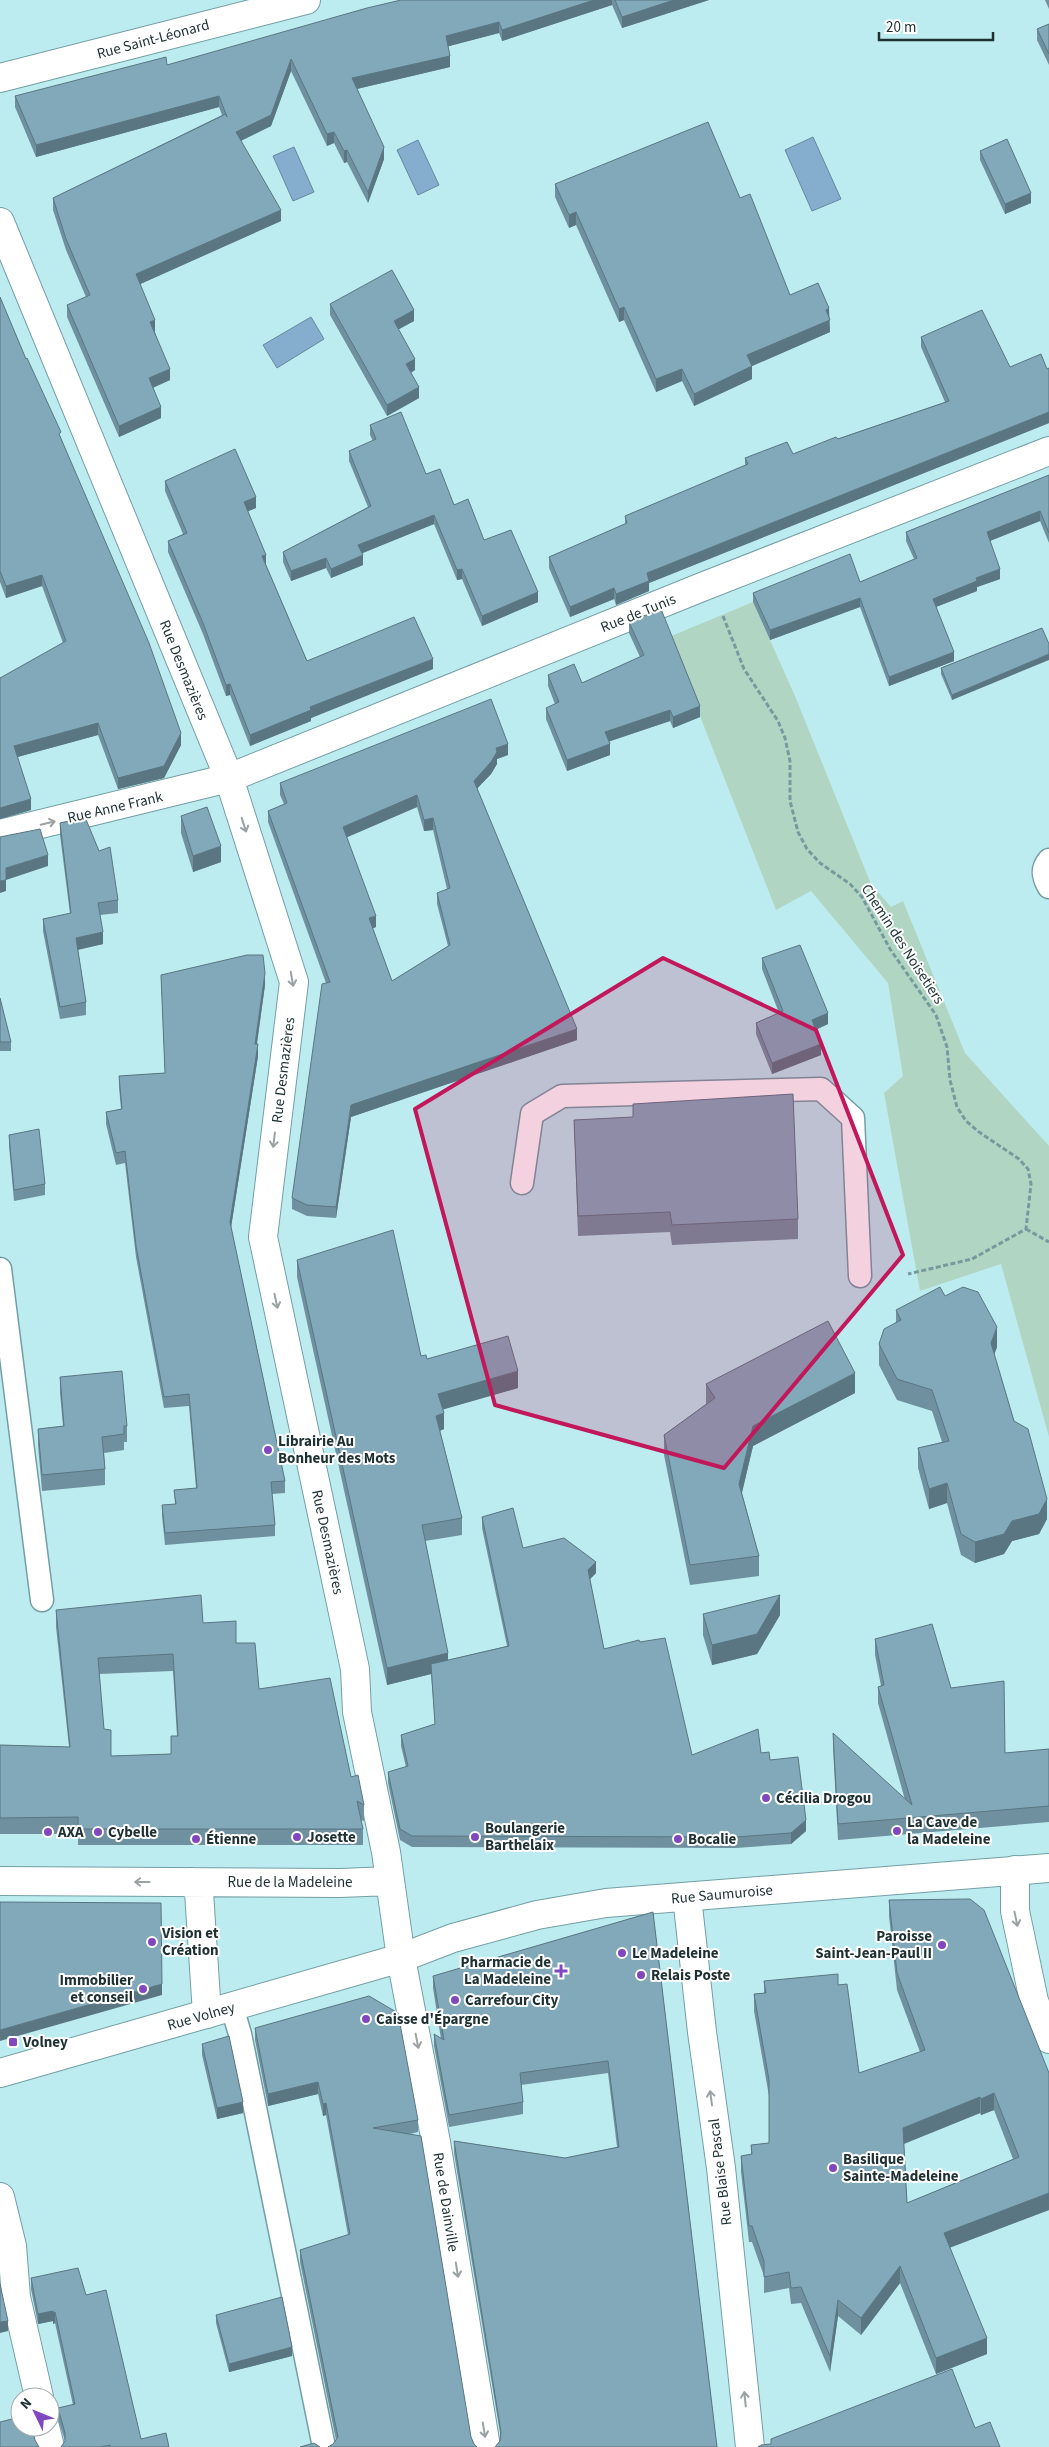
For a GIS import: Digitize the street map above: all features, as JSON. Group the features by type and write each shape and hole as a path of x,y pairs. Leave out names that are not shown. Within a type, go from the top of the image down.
{"street":[{"name":"Rue Saint-Léonard","path":"0,78 306,0"},
{"name":"Rue Desmazières","path":"0,222 229,778 294,982 263,1237 355,1669 357,1712 390,1881 401,1958"},
{"name":"Rue de Tunis","path":"229,778 702,587 1049,451"},
{"name":"Rue Anne Frank","path":"0,834 229,778"},
{"name":"Rue Saumuroise","path":"401,1958 453,1938 537,1915 606,1903 1049,1868"},
{"path":"1015,1870 1014,1911 1034,2001 1049,2039"},
{"name":"Rue de la Madeleine","path":"0,1881 340,1883 390,1881"},
{"path":"190,1882 199,1892 220,2010"},
{"name":"Rue Blaise Pascal","path":"687,1897 702,2032 721,2168 750,2447"},
{"name":"Rue Volney","path":"0,2073 401,1958"},
{"name":"Rue de Dainville","path":"401,1958 436,2142 486,2447"},
{"path":"0,2196 12,2246 16,2297 37,2387"}],"lane":[{"path":"1049,860 1045,865 1043,878 1049,887"},
{"path":"522,1182 532,1114 562,1096 821,1089 853,1118 860,1276"},
{"path":"0,1269 42,1600"},
{"path":"220,2010 240,2034 324,2447"}],"path":[{"name":"Chemin des Noisetiers","path":"722,615 744,669 778,721 785,738 790,761 790,801 798,832 807,849 820,863 850,884 862,897 890,949 936,1015 947,1047 950,1080 957,1107 966,1121 1019,1159 1028,1169 1030,1184 1026,1229"},
{"path":"908,1274 972,1259 1026,1229 1049,1242"}],"highlighted area":[{"path":"663,958 816,1030 903,1255 724,1468 495,1405 415,1109"}],"green space":[{"path":"753,602 795,696 871,884 891,907 903,901 965,1053 1049,1146 1049,1437 1001,1264 920,1291 884,1093 903,1076 888,983 811,891 776,910 669,637"}],"water":[{"path":"813,137 841,199 812,211 785,150"},
{"path":"418,140 439,185 418,195 397,150"},
{"path":"294,147 314,192 293,201 273,156"},
{"path":"311,317 324,339 277,368 263,345"}],"building":[{"path":"401,0 594,0 502,30 499,22 446,36 450,56 352,78 384,147 368,192 347,150 344,151 334,132 327,134 291,59 271,115 236,132 281,210 136,274 155,320 150,322 170,369 149,378 161,407 119,426 67,305 90,295 66,239 53,198 226,114 219,96 36,145 15,96 166,57 167,65"},
{"path":"615,0 674,0 622,17"},
{"path":"1049,24 1049,54 1037,29"},
{"path":"708,122 740,198 750,194 790,295 818,283 829,308 826,310 830,320 747,355 752,366 694,394 682,369 656,379 624,307 619,309 576,212 569,215 555,184"},
{"path":"1007,139 1031,193 1005,204 980,151"},
{"path":"392,270 414,310 394,321 415,359 406,364 419,387 387,405 330,304"},
{"path":"0,297 26,359 61,432 59,434 149,643 181,733 164,766 118,778 98,723 14,746 31,799 0,808 0,678 66,641 42,575 6,586 0,571"},
{"path":"982,310 1010,367 1041,354 1047,369 1049,368 1049,412 647,573 649,581 616,594 614,588 570,607 549,557 627,523 625,516 748,464 745,458 787,442 793,454 836,437 838,439 949,401 921,337"},
{"path":"401,412 426,474 440,469 454,505 468,499 484,540 511,530 538,592 482,616 462,569 457,570 434,515 358,545 363,555 331,569 326,558 291,571 283,552 371,506 349,451 376,439 370,425"},
{"path":"235,449 256,497 244,502 266,555 262,556 307,661 414,617 433,659 310,707 311,710 250,735 230,684 226,685 203,623 168,541 187,533 165,481"},
{"path":"1049,475 1049,533 1040,511 987,532 1000,569 976,578 977,581 933,599 954,652 889,677 860,598 770,630 753,593 850,554 860,582 917,558 906,532"},
{"path":"661,609 700,706 673,717 670,710 605,732 610,744 567,760 546,708 559,702 548,675 574,664 582,683 644,655 629,622"},
{"path":"1042,628 1049,644 1049,654 952,695 941,668"},
{"path":"491,699 508,744 496,748 497,752 491,762 474,781 577,1029 351,1105 336,1207 307,1205 292,1198 322,984 330,982 268,811 287,803 280,783","holes":["417,795 424,820 433,818 450,888 437,893 450,945 392,981 369,918 376,916 343,827"]},
{"path":"207,807 221,846 193,856 181,816"},
{"path":"85,817 99,851 110,847 118,900 98,903 103,932 76,938 86,1002 60,1007 43,919 71,913 60,823"},
{"path":"40,829 48,855 6,868 6,880 0,881 0,837"},
{"path":"800,945 828,1013 812,1020 821,1044 772,1063 756,1023 783,1011 762,958"},
{"path":"247,955 263,955 265,973 255,1044 258,1044 230,1222 285,1481 271,1482 275,1525 165,1533 162,1505 176,1504 174,1490 197,1488 189,1394 164,1397 136,1246 125,1151 116,1153 106,1112 122,1109 119,1076 165,1073 161,975"},
{"path":"0,998 11,1042 0,1042"},
{"path":"793,1094 798,1219 672,1225 670,1212 578,1216 574,1120 633,1117 633,1104"},
{"path":"39,1129 45,1184 14,1190 9,1135"},
{"path":"393,1230 421,1356 426,1355 427,1359 508,1336 518,1371 438,1394 444,1413 436,1416 462,1518 422,1525 448,1653 387,1668 297,1260"},
{"path":"940,1287 945,1296 963,1287 978,1292 997,1327 991,1343 1014,1421 1028,1429 1047,1499 1039,1514 1012,1521 1004,1534 975,1542 961,1534 947,1483 929,1489 918,1448 949,1441 932,1390 897,1379 879,1344 884,1329 901,1320 896,1310"},
{"path":"828,1321 855,1373 753,1426 739,1484 759,1556 690,1565 664,1435 715,1398 706,1384"},
{"path":"122,1371 127,1426 124,1426 124,1434 102,1437 105,1469 42,1475 38,1429 64,1426 60,1377"},
{"path":"513,1508 523,1548 564,1538 596,1562 588,1570 604,1649 639,1640 640,1642 665,1638 692,1755 758,1729 761,1753 769,1752 770,1760 798,1757 806,1820 791,1833 736,1837 412,1836 400,1829 388,1772 408,1766 401,1735 435,1724 431,1664 509,1646 482,1517"},
{"path":"201,1595 203,1623 236,1621 236,1643 255,1643 259,1689 330,1678 351,1777 358,1775 364,1805 357,1801 363,1829 78,1829 78,1817 0,1818 0,1745 70,1747 56,1610","holes":["173,1654 178,1736 171,1736 171,1754 111,1756 111,1730 104,1729 98,1658"]},
{"path":"780,1595 757,1634 712,1645 703,1614"},
{"path":"932,1624 951,1688 1004,1681 1005,1753 1049,1749 1049,1806 838,1824 833,1733 912,1805 878,1687 884,1685 875,1639"},
{"path":"970,1899 984,1910 1049,2073 1049,2193 944,2233 987,2338 936,2358 900,2266 861,2318 838,2300 830,2356 801,2287 791,2288 789,2272 764,2277 764,2261 752,2226 749,2226 741,2156 752,2154 751,2145 769,2143 769,2080 754,1994 766,1993 764,1981 838,1974 838,1985 847,1984 859,2073 925,2050 897,1973 889,1900","holes":["994,2093 1019,2157 907,2203 903,2128"]},
{"path":"0,1902 161,1903 162,1984 0,2030"},
{"path":"653,1912 717,2447 495,2447 500,2441 501,2432 454,2141 565,2158 619,2147 608,2061 520,2073 523,2102 449,2115 434,2034 444,2040 433,1976"},
{"path":"369,1996 398,2013 418,2120 373,2128 421,2136 471,2437 477,2447 328,2447 338,2437 300,2250 350,2234 326,2103 323,2104 318,2082 268,2094 255,2028"},
{"path":"229,2036 243,2102 217,2108 202,2044"},
{"path":"78,2268 86,2295 106,2290 141,2439 166,2433 169,2447 111,2447 110,2445 100,2447 61,2447 65,2441 65,2433 60,2408 75,2404 55,2312 38,2314 31,2278"},
{"path":"0,2284 8,2321 0,2322"},
{"path":"282,2297 292,2347 229,2364 216,2315"},
{"path":"952,2369 975,2428 990,2422 1000,2447 758,2447 771,2444 771,2439"},
{"path":"10,2420 10,2437 34,2437 39,2447 0,2447 0,2422"},
{"path":"314,2443 320,2447 300,2447"}],"place":[{"name":"Librairie Au Bonheur des Mots","path":"268,1450"},
{"name":"Cécilia Drogou","path":"766,1798"},
{"name":"La Cave de la Madeleine","path":"897,1831"},
{"name":"AXA","path":"48,1832"},
{"name":"Cybelle","path":"98,1832"},
{"name":"Josette","path":"297,1837"},
{"name":"Boulangerie Barthelaix","path":"475,1837"},
{"name":"Étienne","path":"196,1839"},
{"name":"Bocalie","path":"678,1839"},
{"name":"Vision et Création","path":"152,1942"},
{"name":"Paroisse Saint-Jean-Paul II","path":"942,1945"},
{"name":"Le Madeleine","path":"622,1953"},
{"name":"Pharmacie de La Madeleine","path":"561,1971"},
{"name":"Relais Poste","path":"641,1975"},
{"name":"Immobilier et conseil","path":"143,1989"},
{"name":"Carrefour City","path":"455,2000"},
{"name":"Caisse d'Épargne","path":"366,2019"},
{"name":"Volney","path":"13,2042"},
{"name":"Basilique Sainte-Madeleine","path":"833,2168"}]}
